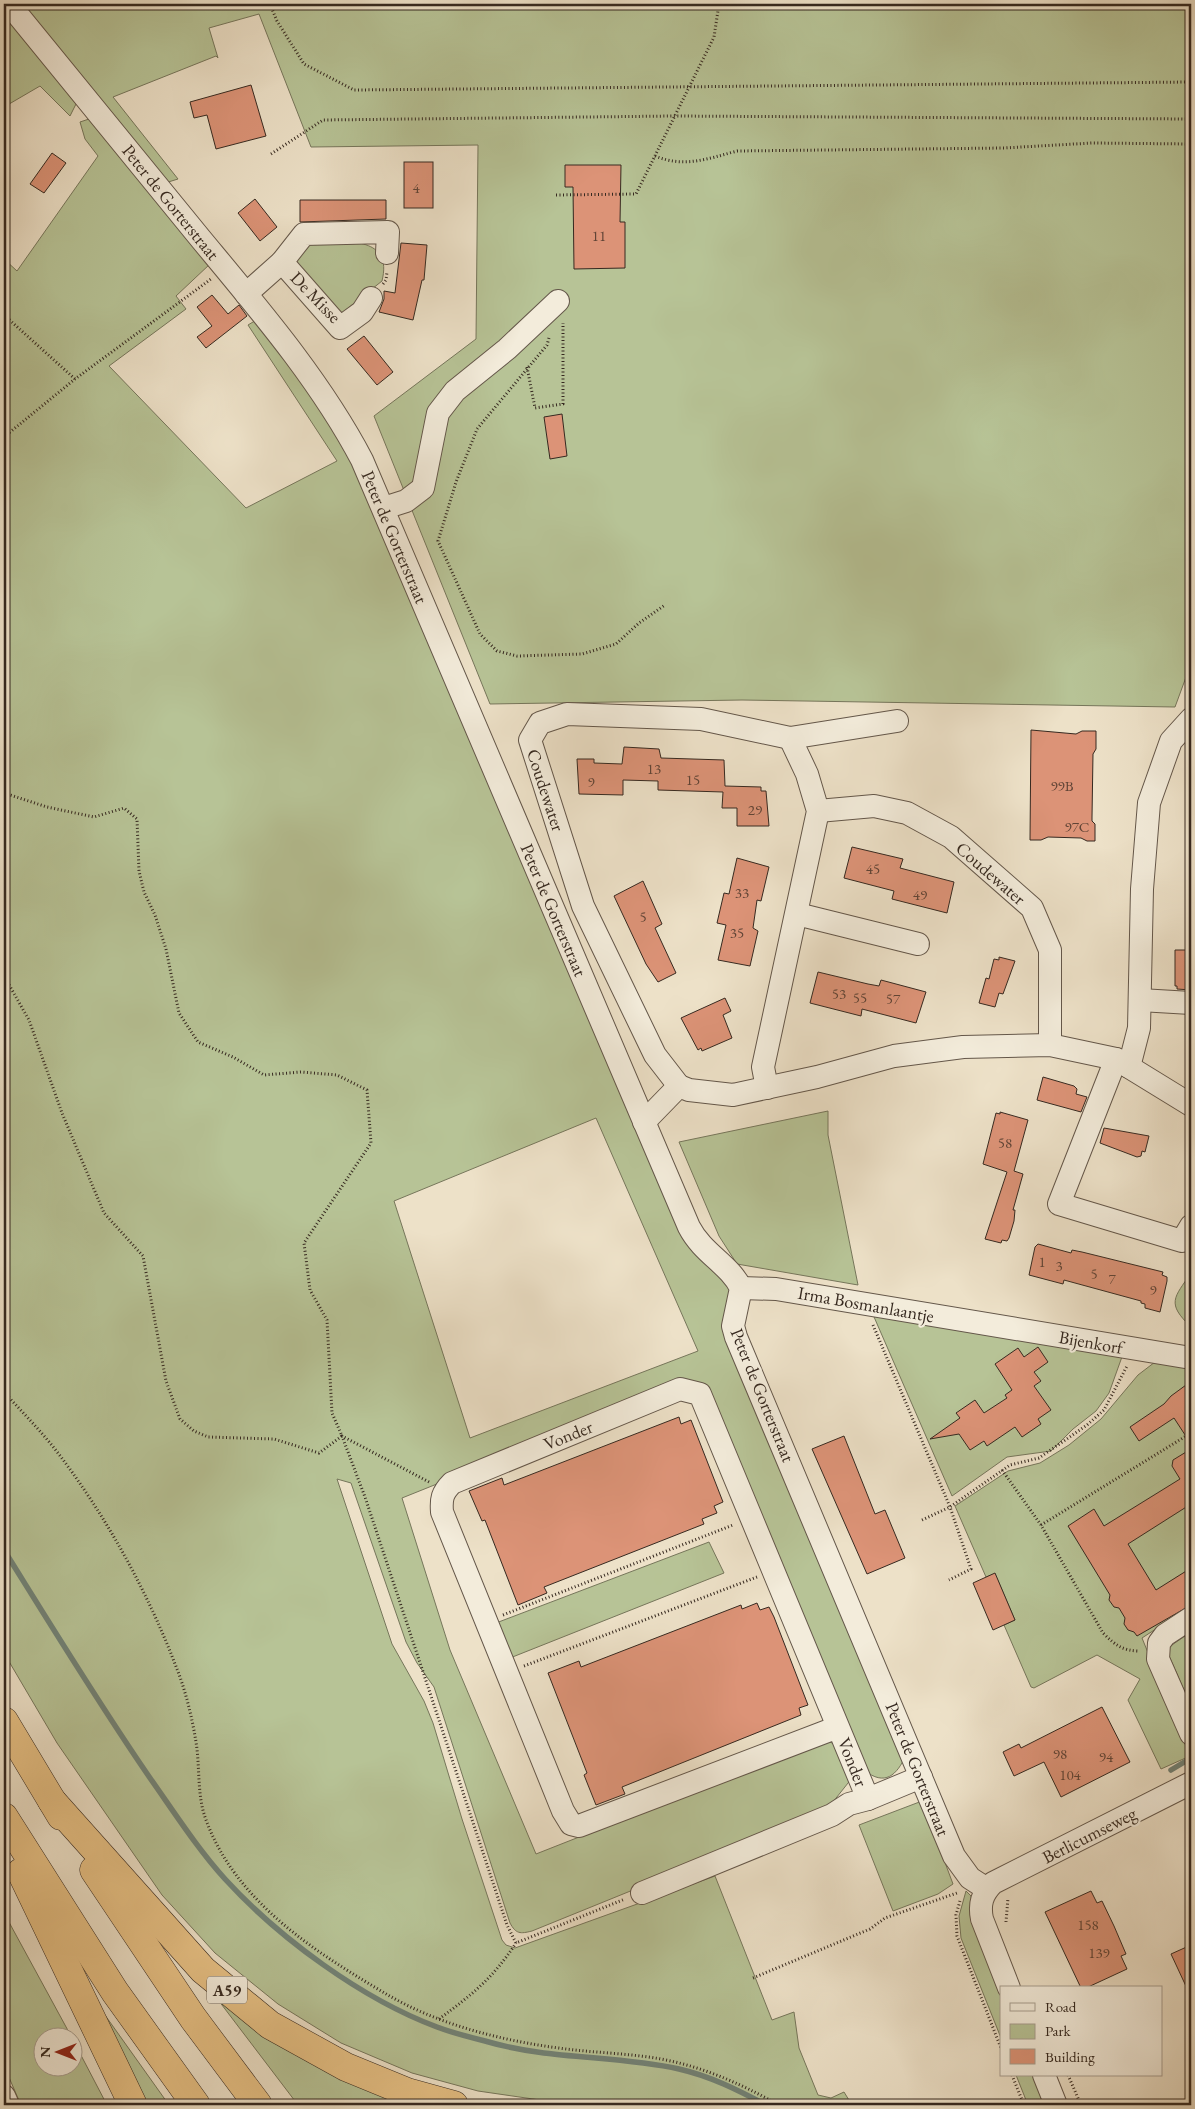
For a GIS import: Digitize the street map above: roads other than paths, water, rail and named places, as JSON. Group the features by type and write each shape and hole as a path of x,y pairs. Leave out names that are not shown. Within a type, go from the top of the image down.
{"highway":[{"name":"A59","path":"4,1721 118,1909 193,2018 258,2105"},
{"name":"A59","path":"52,1801 203,1970 270,2025 346,2067 407,2092 454,2105"},
{"path":"4,1817 115,1992 196,2105"},
{"path":"4,1837 132,2105"}],"street":[{"name":"Peter de Gorterstraat","path":"10,4 246,294 346,429 384,508 695,1238 702,1248 734,1277 741,1288 733,1326 736,1337 954,1856 970,1878 987,1889"},
{"name":"De Misse","path":"246,294 282,262 304,234 388,232 387,253"},
{"name":"De Misse","path":"282,262 340,328 362,312 371,298"},
{"path":"384,508 406,501 423,488 438,413 455,391 557,308"},
{"name":"Coudewater","path":"679,1086 655,1055 583,906 530,740 540,723 567,714 701,719 790,738 897,721"},
{"path":"1191,719 1170,741 1149,803 1142,889 1139,1028 1059,1204 1182,1240 1191,1226"},
{"path":"767,1088 763,1067 818,811 807,774 790,738"},
{"name":"Coudewater","path":"818,811 874,806 907,812 951,838 1032,908 1050,950 1050,1045"},
{"path":"797,914 918,944"},
{"path":"1140,1000 1191,1003"},
{"path":"644,1122 679,1086 690,1090 733,1095 817,1077 894,1056 963,1047 1050,1045 1123,1063 1191,1105"},
{"name":"Irma Bosmanlaantje","path":"741,1288 776,1289 991,1325"},
{"name":"Bijenkorf","path":"991,1325 1191,1358"},
{"name":"Vonder","path":"838,1727 580,1826 571,1824 563,1811 442,1512 441,1499 445,1490 452,1483 680,1389 700,1394 868,1799 921,1777"},
{"path":"1191,1618 1165,1635 1159,1643 1158,1659 1191,1734"},
{"name":"Berlicumseweg","path":"987,1889 993,1883 1191,1783"},
{"path":"642,1893 832,1815 849,1804 868,1799"},
{"path":"987,1889 980,1908 982,1918 1008,1986"},
{"path":"1044,2076 1056,2105"},
{"path":"4,2096 8,2105"}],"waterway":[{"path":"4,1550 112,1722 205,1855 225,1879 270,1923 323,1965 380,2000 409,2015 449,2031 509,2047 533,2051 631,2061 679,2069 702,2075 724,2084 766,2105"},
{"path":"1171,1770 1191,1758"}]}
